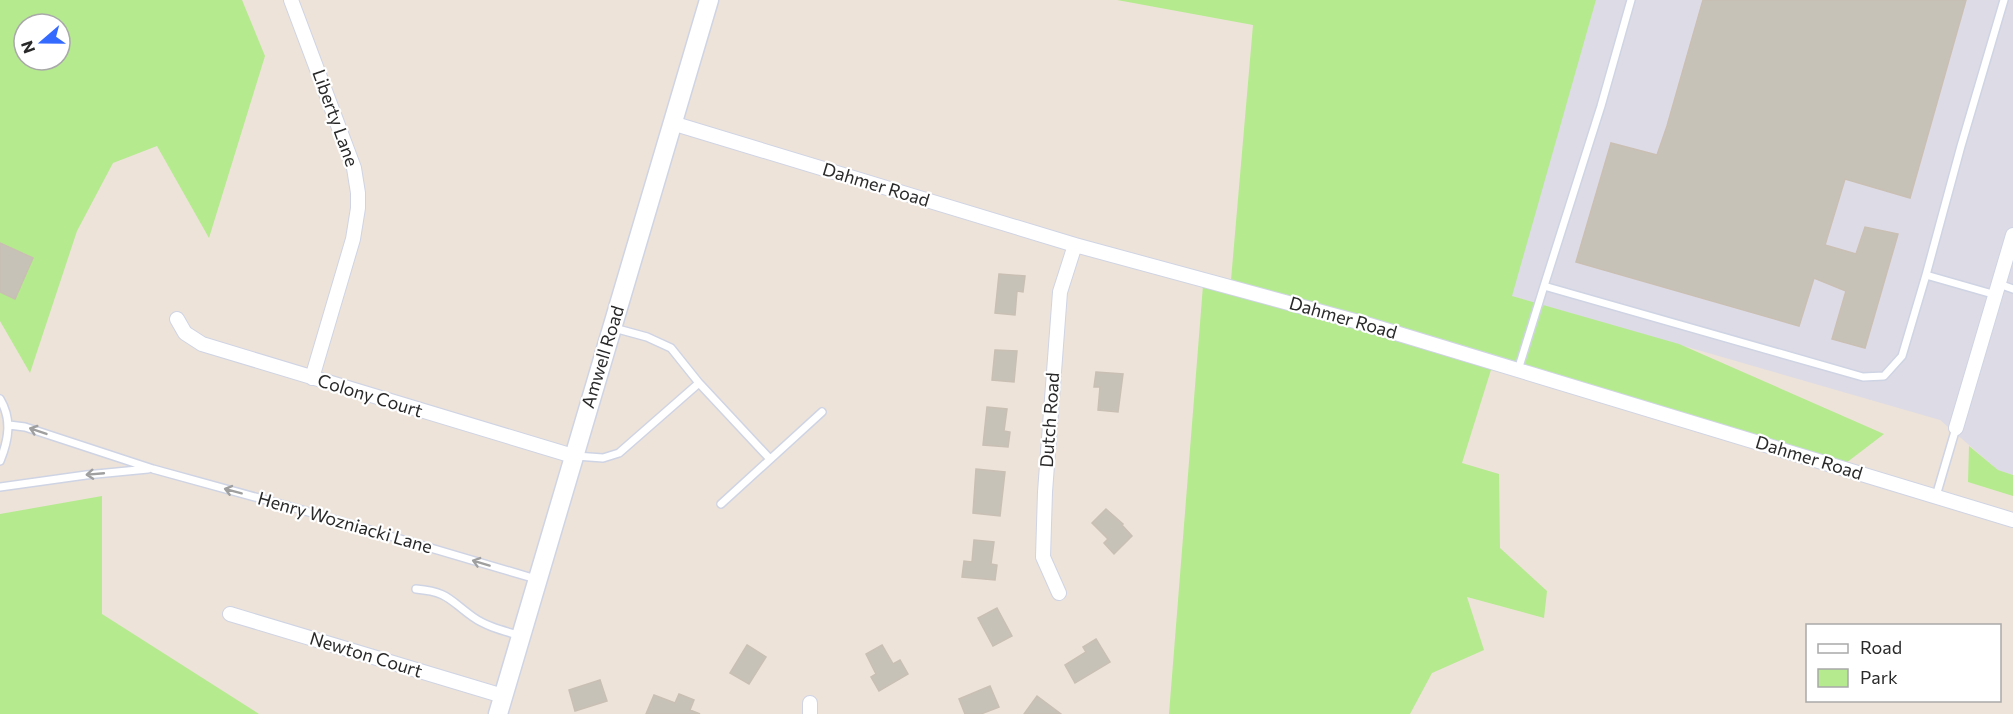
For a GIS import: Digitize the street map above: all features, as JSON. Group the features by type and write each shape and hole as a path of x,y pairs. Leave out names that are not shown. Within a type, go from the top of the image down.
{"main road":[{"name":"Amwell Road","path":"498,714 709,0"}],"street":[{"name":"Liberty Lane","path":"291,0 354,168 358,193 353,239 312,378"},
{"name":"Dahmer Road","path":"672,123 1075,245 1366,324 2013,520"},
{"path":"1956,428 2013,235"},
{"name":"Dutch Road","path":"1059,593 1043,557 1045,492 1060,292 1075,245"},
{"name":"Colony Court","path":"177,319 185,333 202,344 573,456"},
{"name":"Newton Court","path":"230,614 503,696"}],"lane":[{"path":"1518,370 1601,106 1631,0"},
{"path":"1544,286 1863,376 1884,376 1902,356 2004,0"},
{"path":"1926,275 1997,289 2013,289"},
{"path":"612,327 647,337 671,348 770,459"},
{"path":"573,456 603,458 619,453 699,382"},
{"path":"0,399 6,409 9,425 0,461"},
{"path":"720,504 822,412"},
{"name":"Henry Wozniacki Lane","path":"9,425 25,427 153,469 537,579"},
{"path":"1936,496 1956,428"},
{"path":"0,487 86,475 153,469"},
{"path":"416,589 447,595 474,618 489,626 521,636"}],"shaded area":[{"path":"1596,0 2013,0 2013,475 1998,470 1940,420 1511,296"}],"green space":[{"path":"0,0 242,0 265,56 209,238 157,146 113,163 77,231 30,373 0,321"},
{"path":"1117,0 1596,0 1512,296 1679,344 1884,434 1846,463 1495,357 1462,463 1499,474 1500,548 1547,591 1544,618 1467,597 1484,650 1432,673 1410,714 1169,714 1204,273 1231,280 1253,25"},
{"path":"1969,446 1998,470 2013,475 2013,496 1968,482"},
{"path":"102,496 102,614 259,714 0,714 0,514"}],"building":[{"path":"1703,0 1966,0 1910,198 1845,179 1825,245 1856,254 1865,227 1898,234 1865,348 1832,339 1846,291 1814,278 1799,326 1576,262 1611,143 1657,155"},
{"path":"0,243 33,258 15,299 0,292"},
{"path":"999,274 1025,276 1023,292 1017,291 1015,315 995,313"},
{"path":"995,350 1017,351 1014,382 992,380"},
{"path":"1096,372 1123,374 1118,412 1098,410 1100,387 1094,387"},
{"path":"987,407 1007,409 1004,431 1010,432 1008,447 983,445"},
{"path":"976,469 1005,472 1000,516 973,513"},
{"path":"1106,509 1123,524 1132,536 1114,554 1104,543 1108,539 1092,523"},
{"path":"974,540 994,542 991,564 997,565 995,580 962,577 964,561 972,562"},
{"path":"997,608 1012,636 993,646 978,618"},
{"path":"1096,639 1110,662 1075,683 1065,665 1086,652 1083,647"},
{"path":"747,645 766,657 749,684 730,673"},
{"path":"882,645 893,664 900,660 908,674 879,691 871,677 876,674 866,654"},
{"path":"600,680 607,701 575,711 569,690"},
{"path":"990,686 999,707 981,714 965,714 959,699"},
{"path":"679,694 694,700 690,710 700,714 646,714 654,695 675,703"},
{"path":"1037,696 1061,714 1024,714"}]}
